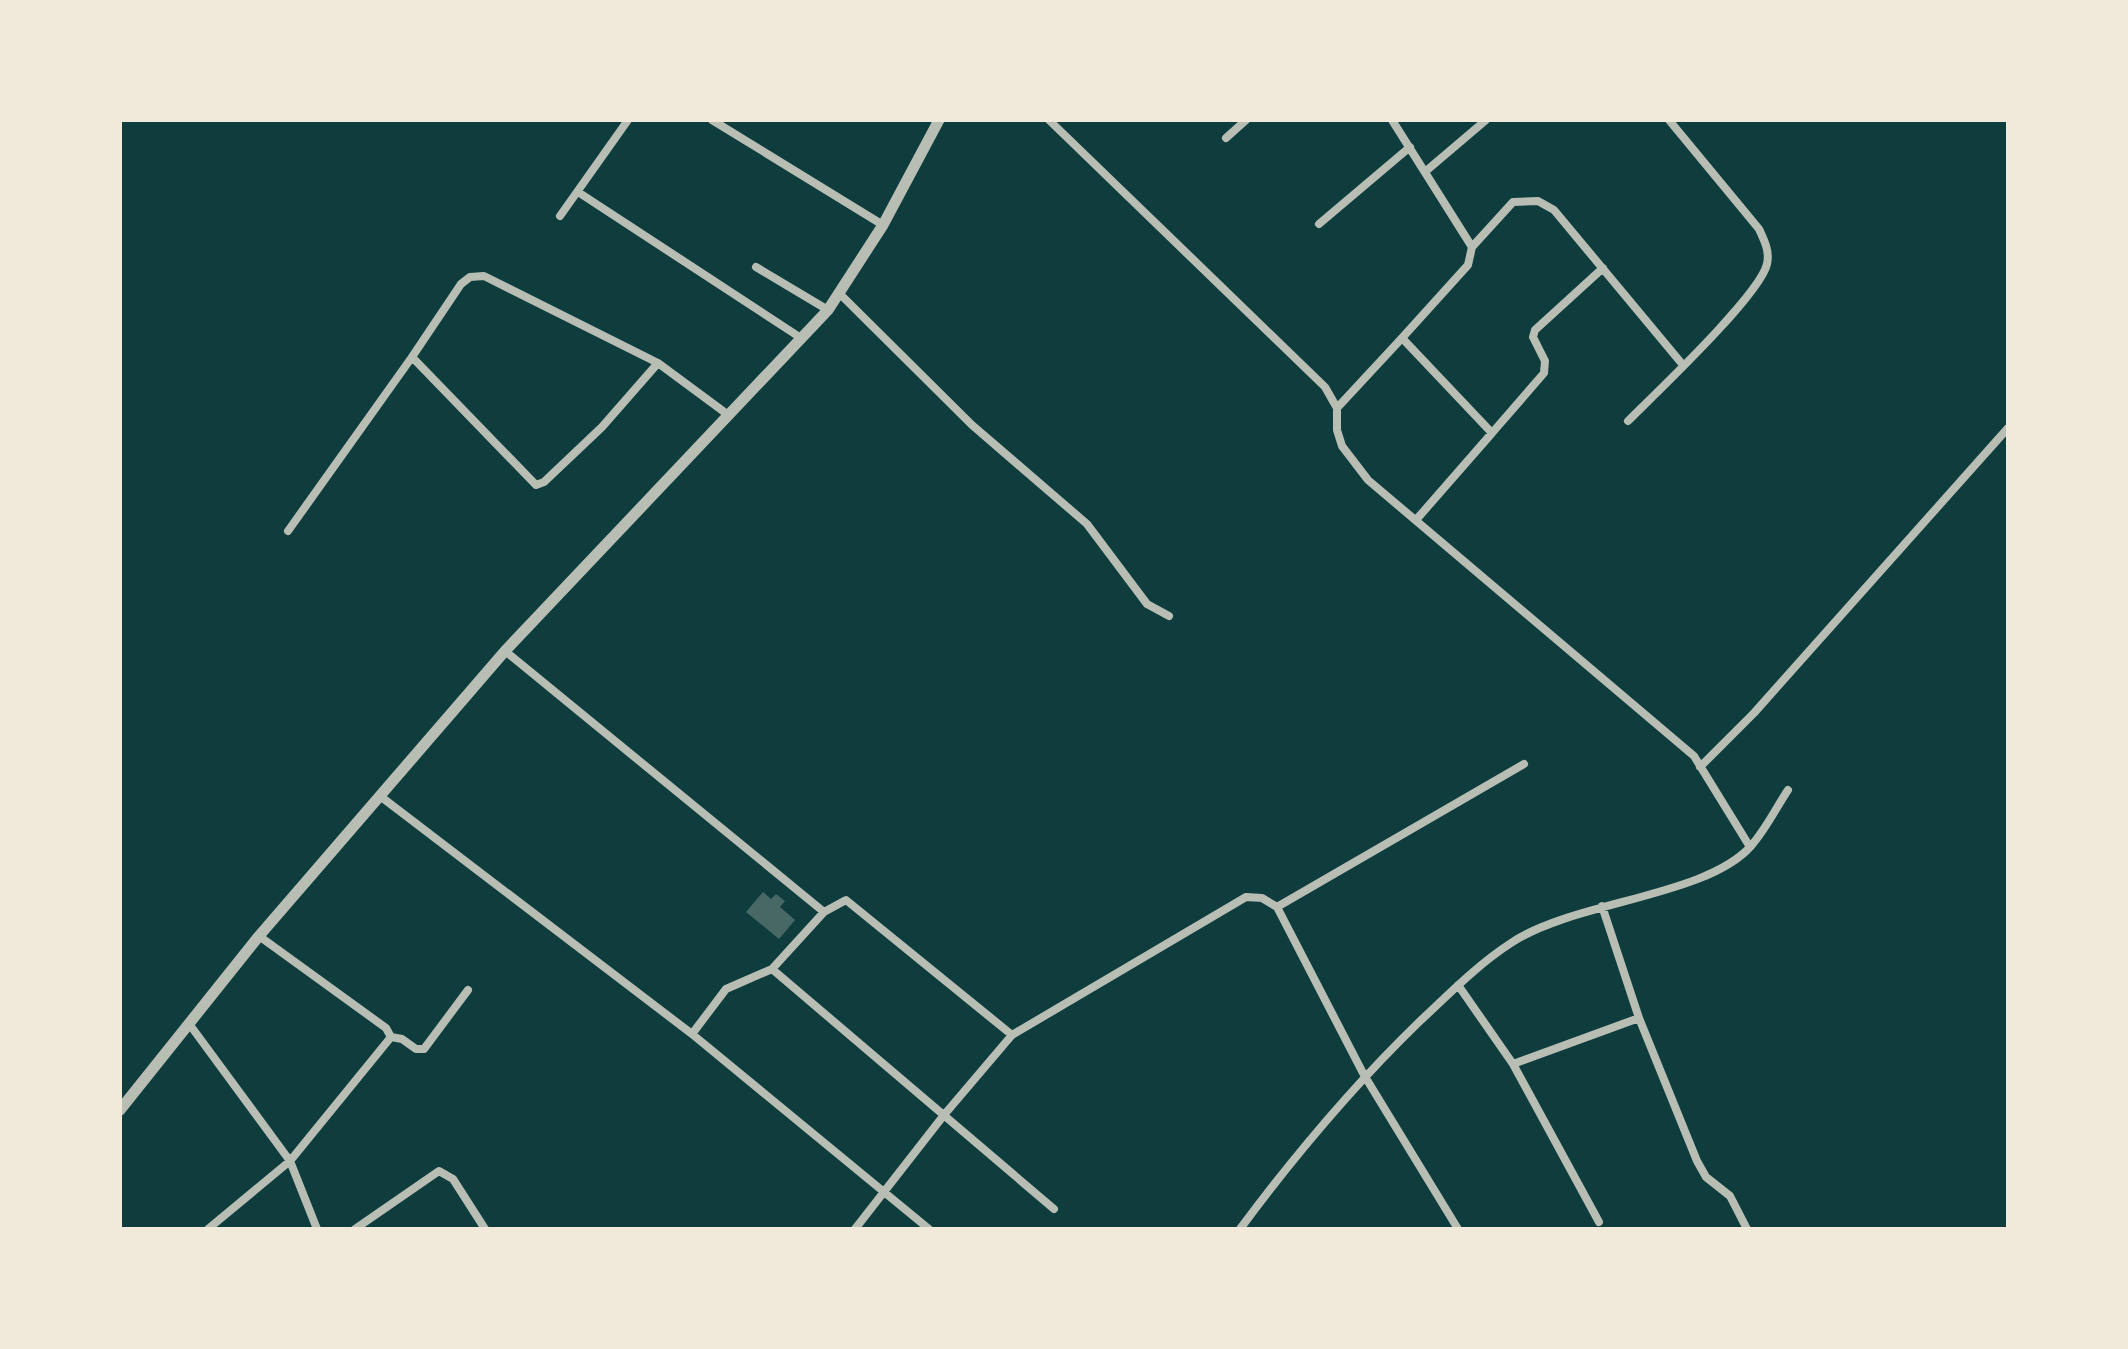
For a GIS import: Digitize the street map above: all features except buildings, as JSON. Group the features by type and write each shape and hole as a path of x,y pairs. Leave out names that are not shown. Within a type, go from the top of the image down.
{"street":[{"path":"560,216 628,120"},
{"path":"712,120 883,225"},
{"path":"120,1110 259,936 505,651 828,310 883,225 939,120"},
{"path":"1049,120 1325,387 1337,408 1337,430 1342,446 1368,480 1652,717 1700,767 1750,847"},
{"path":"1226,138 1246,120"},
{"path":"1392,120 1472,247"},
{"path":"1426,171 1486,120"},
{"path":"1628,421 1761,278 1767,263 1767,247 1759,229 1669,120"},
{"path":"1319,224 1410,147"},
{"path":"578,192 801,338"},
{"path":"1337,408 1468,265 1472,247 1513,202 1538,201 1554,210 1683,365"},
{"path":"756,267 828,310"},
{"path":"1416,520 1544,373 1545,361 1533,337 1535,330 1603,268"},
{"path":"288,531 461,284 470,277 484,276 658,363 727,414"},
{"path":"840,294 972,425 1087,524 1147,604 1169,616"},
{"path":"1402,338 1492,433"},
{"path":"412,357 536,485 544,482 602,427 658,363"},
{"path":"1700,767 1754,713 2008,428"},
{"path":"505,651 824,912"},
{"path":"1277,907 1524,764"},
{"path":"1240,1229 1293,1157 1364,1075 1458,985 1512,942 1546,925 1707,876 1750,847 1788,790"},
{"path":"380,796 692,1034 929,1229"},
{"path":"855,1229 944,1115 1012,1035 1246,897 1262,898 1277,907 1364,1075 1458,1229"},
{"path":"692,1034 726,989 772,969 824,912 837,902 853,902 1012,1035"},
{"path":"1602,906 1639,1018 1697,1161 1706,1177 1730,1196 1747,1229"},
{"path":"259,936 386,1028 391,1037"},
{"path":"772,969 1054,1209"},
{"path":"1458,985 1513,1064 1599,1222"},
{"path":"391,1037 402,1039 416,1049 424,1049 468,990"},
{"path":"1513,1064 1639,1018"},
{"path":"190,1025 290,1161 317,1229"},
{"path":"208,1229 290,1161 391,1037"},
{"path":"355,1229 439,1171 453,1179 485,1229"}]}
